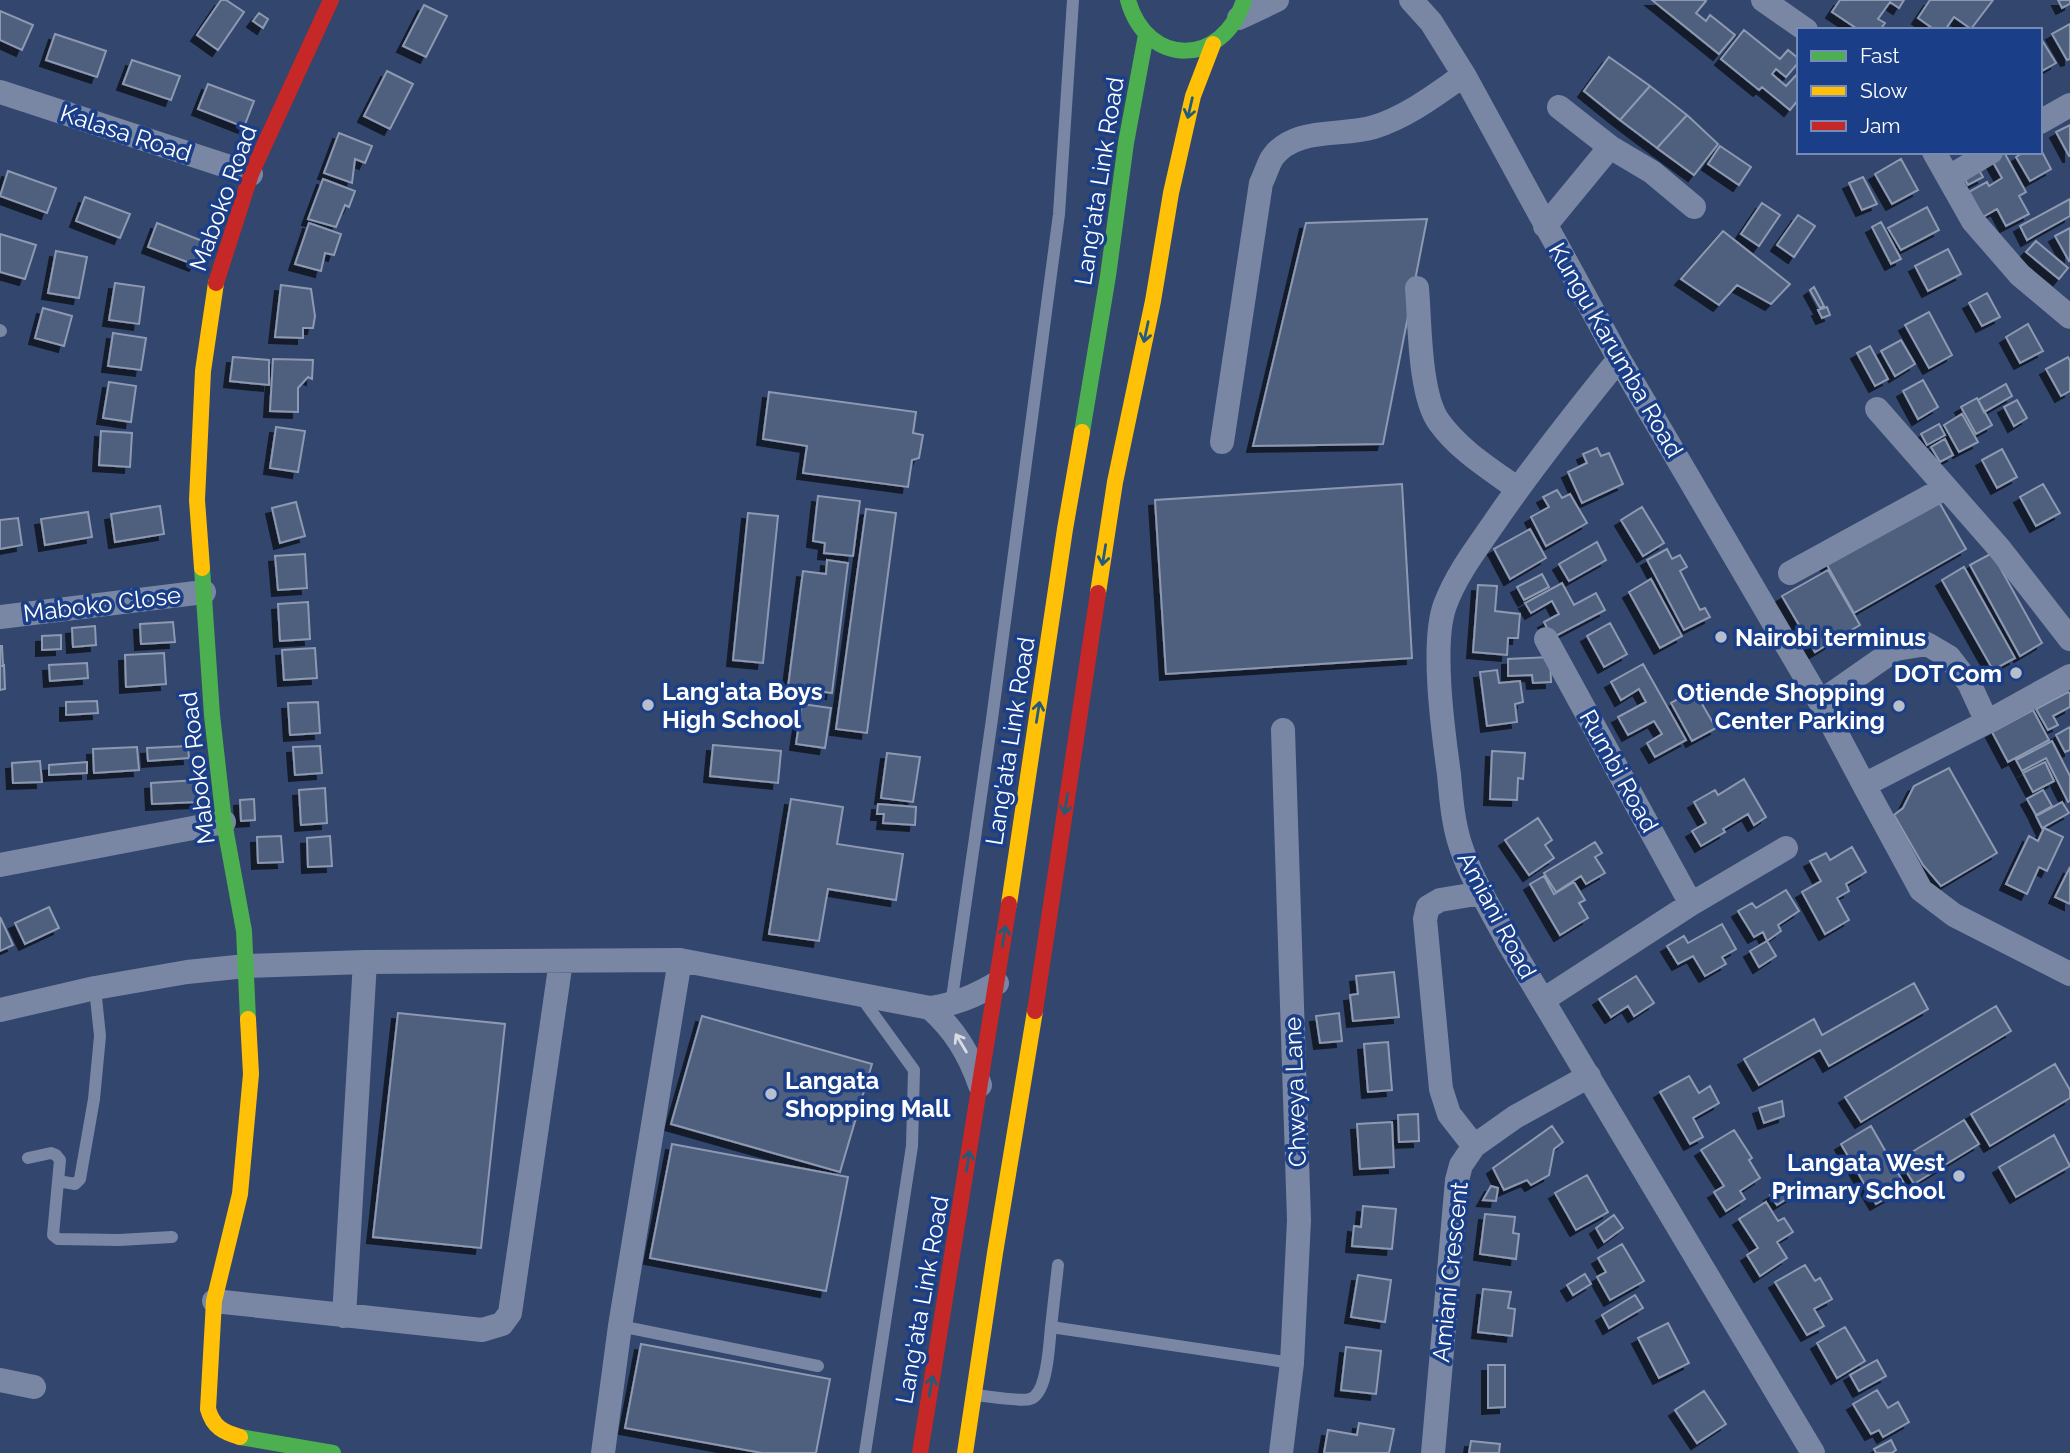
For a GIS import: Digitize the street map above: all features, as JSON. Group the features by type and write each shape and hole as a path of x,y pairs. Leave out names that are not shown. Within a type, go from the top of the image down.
{"main road":[{"name":"Maboko Road","path":"331,0 251,174 216,284 203,371 197,500 212,715 225,822 244,931 251,1074 240,1194 214,1301 208,1409 211,1422 229,1434 333,1453"},
{"path":"1128,0 1133,19 1146,36 1159,45 1178,50 1196,50 1213,44 1228,33 1242,9"},
{"name":"Lang'ata Link Road","path":"920,1453 981,1086 1065,529 1108,276 1126,143 1146,36"},
{"path":"965,1453 1115,482 1153,301 1171,193 1193,96 1213,44"}],"street":[{"path":"1242,9 1276,0"},
{"name":"Kungu Karumba Road","path":"1410,0 1431,22 1464,75 1619,359 1820,702 1921,890 1954,915 2070,974"},
{"path":"1763,0 1803,28"},
{"path":"1223,442 1261,183 1273,157 1286,145 1304,138 1371,128 1399,118 1464,75"},
{"name":"Kalasa Road","path":"0,92 251,174"},
{"path":"2042,121 2070,104"},
{"path":"1559,107 1610,147 1652,172 1694,207"},
{"path":"1545,226 1610,147"},
{"path":"1935,154 1973,221 2020,275 2070,317"},
{"path":"1949,177 1988,154"},
{"path":"1417,288 1426,391 1437,420 1469,454 1518,489"},
{"name":"Amiani Road","path":"1619,359 1518,489 1454,582 1444,608 1439,632 1441,685 1452,800 1460,844 1471,873 1508,942 1813,1453"},
{"path":"1877,410 1999,548 2070,639"},
{"path":"1790,573 1945,488"},
{"name":"Maboko Close","path":"0,617 204,592"},
{"name":"Rumbi Road","path":"1546,639 1691,904"},
{"path":"1820,702 1896,649 1927,644 1949,657 1969,683 1987,722"},
{"path":"1864,785 2070,676"},
{"name":"Chweya Lane","path":"1281,1453 1292,1363 1299,1220 1283,730"},
{"path":"0,865 225,822"},
{"path":"1543,1000 1691,904 1786,848"},
{"path":"1474,1146 1448,1114 1441,1089 1426,919 1428,907 1440,900 1482,892"},
{"path":"0,1010 96,988 187,972 246,966 365,962 680,960 859,994 941,1006 978,994 996,983"},
{"path":"603,1453 620,1326 680,960"},
{"path":"214,1301 482,1331 502,1324 510,1313 561,961"},
{"path":"344,1316 365,962"},
{"path":"941,1006 944,1020 963,1045 981,1086"},
{"name":"Amiani Crescent","path":"1433,1453 1457,1180 1461,1165 1474,1146 1516,1117 1589,1076"},
{"path":"0,1380 34,1387"}],"lane":[{"path":"941,1006 992,719 1059,214 1073,0"},
{"path":"58,1181 75,1184 80,1179 94,1099 100,1036 96,988"},
{"path":"859,994 915,1070 912,1146 865,1453"},
{"path":"28,1158 51,1153 56,1155 60,1163 52,1235 58,1239 172,1237"},
{"path":"974,1395 1028,1400 1038,1396 1043,1386 1058,1265"},
{"path":"620,1326 818,1366"},
{"path":"1051,1327 1292,1363"}],"building":[{"path":"221,0 226,0 244,12 218,50 197,35"},
{"path":"1652,0 1704,0 1706,1 1696,13 1706,21 1710,15 1735,35 1719,54"},
{"path":"1840,0 1904,0 1899,8 1890,2 1878,19 1885,23 1881,28 1856,28 1832,12"},
{"path":"1930,0 1993,0 1972,28 1954,17 1946,28 1932,28 1918,18"},
{"path":"2058,0 2070,0 2070,4 2062,8"},
{"path":"424,5 447,16 426,57 403,46"},
{"path":"0,11 33,25 22,50 0,40"},
{"path":"259,13 268,19 263,28 253,21"},
{"path":"2070,24 2070,59 2067,60 2052,34"},
{"path":"1744,30 1780,59 1788,50 1797,57 1797,64 1786,77 1776,69 1772,74 1786,86 1797,74 1797,101 1790,110 1762,87 1759,90 1721,59"},
{"path":"55,34 106,51 97,77 46,60"},
{"path":"2042,40 2056,63 2042,71"},
{"path":"1609,57 1650,86 1620,120 1584,91"},
{"path":"132,60 180,76 171,100 123,84"},
{"path":"387,71 413,84 390,129 364,116"},
{"path":"208,84 254,101 244,127 198,109"},
{"path":"1650,86 1687,115 1657,148 1620,120"},
{"path":"1687,115 1718,144 1694,175 1657,148"},
{"path":"2070,125 2070,156 2069,156 2056,132"},
{"path":"339,133 372,146 365,163 355,159 352,183 324,173"},
{"path":"1720,146 1751,167 1739,185 1708,164"},
{"path":"2042,152 2051,169 2030,181 2016,157 2021,154 2042,154"},
{"path":"2005,154 2026,192 2019,196 2029,214 2006,226 1997,209 1983,217 1969,192 1987,182 1989,186 2002,178 1990,157"},
{"path":"1901,159 1918,190 1892,204 1875,174"},
{"path":"1976,165 1983,177 1968,185 1962,174"},
{"path":"8,171 56,188 47,213 0,196"},
{"path":"1863,177 1877,204 1862,210 1849,183"},
{"path":"323,179 355,191 349,207 345,205 336,227 308,219"},
{"path":"85,197 130,214 120,238 76,221"},
{"path":"2070,199 2070,216 2027,240 2020,226"},
{"path":"1762,203 1780,215 1759,246 1741,234"},
{"path":"1927,207 1939,230 1901,250 1888,228"},
{"path":"1798,215 1815,226 1794,257 1777,245"},
{"path":"1427,219 1383,444 1253,446 1306,223"},
{"path":"1881,222 1901,259 1891,264 1872,227"},
{"path":"157,223 205,242 195,265 148,247"},
{"path":"309,223 341,234 334,255 325,253 321,271 295,264"},
{"path":"2070,228 2070,260 2069,261 2055,236"},
{"path":"1723,231 1790,284 1771,304 1737,285 1719,305 1681,279"},
{"path":"0,234 36,245 25,279 0,272"},
{"path":"2036,241 2068,268 2059,279 2026,252"},
{"path":"1948,249 1961,274 1928,291 1915,266"},
{"path":"56,251 87,257 79,298 48,293"},
{"path":"115,283 144,287 139,324 109,320"},
{"path":"281,285 311,289 315,316 313,328 303,328 303,338 275,337"},
{"path":"1814,287 1824,306 1820,308 1810,290"},
{"path":"1987,293 2000,317 1982,326 1969,303"},
{"path":"1827,307 1830,315 1822,318 1818,310"},
{"path":"43,308 72,316 64,346 35,338"},
{"path":"1929,312 1952,355 1929,368 1905,325"},
{"path":"2028,324 2043,351 2020,363 2006,337"},
{"path":"113,333 146,338 141,370 108,366"},
{"path":"1901,340 1915,364 1895,376 1881,351"},
{"path":"1870,346 1888,379 1875,386 1857,353"},
{"path":"233,357 269,360 269,385 230,381"},
{"path":"2068,357 2070,391 2061,396 2046,369"},
{"path":"273,359 313,360 312,379 308,377 298,388 298,412 270,411"},
{"path":"1923,380 1938,407 1918,419 1903,391"},
{"path":"109,382 136,386 131,422 103,418"},
{"path":"2006,384 2012,396 1984,412 1978,400"},
{"path":"769,392 916,412 913,433 923,435 919,458 912,460 908,487 803,473 807,446 763,439"},
{"path":"1977,398 1992,425 1976,434 1961,407"},
{"path":"2017,400 2027,418 2014,426 2004,407"},
{"path":"1962,414 1978,442 1959,452 1944,425"},
{"path":"1939,424 1945,435 1927,445 1921,434"},
{"path":"276,427 305,431 298,472 270,468"},
{"path":"101,431 132,433 130,467 99,465"},
{"path":"1945,439 1953,455 1940,462 1931,447"},
{"path":"1597,448 1601,456 1609,453 1623,484 1582,503 1568,472 1587,463 1583,454"},
{"path":"2002,449 2017,477 1997,488 1982,460"},
{"path":"1402,484 1412,658 1166,674 1155,500"},
{"path":"2043,484 2060,513 2036,526 2020,497"},
{"path":"1557,490 1562,498 1570,494 1587,523 1546,546 1531,517 1549,507 1543,497"},
{"path":"818,496 860,501 853,556 824,553 825,543 813,541"},
{"path":"296,502 305,536 280,543 272,508"},
{"path":"1939,502 1966,549 1854,613 1827,565"},
{"path":"160,506 164,534 115,542 111,514"},
{"path":"1642,507 1664,543 1643,556 1621,520"},
{"path":"866,509 896,513 867,733 836,729"},
{"path":"88,512 92,537 45,545 41,519"},
{"path":"748,513 778,516 763,663 733,660"},
{"path":"18,518 22,545 0,549 0,520"},
{"path":"1530,529 1546,558 1510,579 1494,549"},
{"path":"1597,542 1606,560 1569,581 1559,564"},
{"path":"1667,549 1672,559 1680,555 1687,567 1680,571 1700,610 1705,608 1710,617 1684,630 1647,560"},
{"path":"1992,553 2042,643 2020,656 1970,565"},
{"path":"305,554 307,588 278,590 275,556"},
{"path":"827,560 848,563 832,693 788,687 803,571 826,574"},
{"path":"1964,567 2015,658 1993,670 1942,580"},
{"path":"1828,570 1860,625 1815,652 1782,596"},
{"path":"1542,574 1549,587 1524,600 1517,587"},
{"path":"1651,579 1682,636 1660,648 1629,592"},
{"path":"1562,583 1574,605 1596,593 1605,610 1552,638 1544,622 1559,614 1552,601 1531,613 1525,603"},
{"path":"1478,585 1497,586 1495,611 1520,614 1518,638 1508,638 1507,655 1473,652"},
{"path":"308,602 310,639 280,641 278,604"},
{"path":"173,622 175,642 141,644 140,624"},
{"path":"1610,623 1627,654 1604,667 1587,636"},
{"path":"95,626 96,645 73,647 72,628"},
{"path":"61,635 61,649 42,650 42,636"},
{"path":"2,646 3,666 0,666"},
{"path":"315,648 317,678 284,680 282,650"},
{"path":"164,653 166,684 126,687 125,655"},
{"path":"1550,657 1551,682 1533,683 1532,675 1508,676 1508,659"},
{"path":"87,663 88,678 50,681 49,665"},
{"path":"1643,664 1686,740 1655,757 1647,743 1662,734 1654,721 1628,735 1618,717 1646,702 1639,689 1621,700 1611,682"},
{"path":"4,665 5,689 0,690 0,666"},
{"path":"1497,670 1499,683 1520,681 1523,702 1515,704 1517,722 1487,726 1480,672"},
{"path":"1694,690 1716,728 1692,741 1671,703"},
{"path":"2068,692 2070,707 2053,716 2058,725 2048,730 2036,709"},
{"path":"97,701 98,713 66,715 66,702"},
{"path":"318,702 320,733 290,735 288,703"},
{"path":"802,704 831,708 825,748 796,744"},
{"path":"2033,710 2049,740 2008,762 1992,732"},
{"path":"2070,727 2070,750 2065,752 2056,735"},
{"path":"2052,741 2070,776 2068,802 2046,758 2022,771 2016,760"},
{"path":"713,745 781,751 778,783 710,776"},
{"path":"188,746 189,758 148,761 147,748"},
{"path":"320,746 322,773 295,775 293,747"},
{"path":"137,747 139,770 94,773 93,749"},
{"path":"1492,751 1525,753 1523,779 1518,778 1517,800 1490,799"},
{"path":"887,753 920,757 913,802 881,798"},
{"path":"40,761 42,782 13,783 12,763"},
{"path":"87,762 87,773 49,775 49,765"},
{"path":"2045,762 2054,781 2033,792 2023,773"},
{"path":"1949,768 1997,853 1941,886 1923,865 1894,815 1903,808 1914,786"},
{"path":"1744,779 1766,817 1754,825 1748,814 1701,846 1692,831 1706,823 1694,802 1715,790 1718,795"},
{"path":"197,780 198,802 152,804 151,783"},
{"path":"325,788 327,823 301,825 299,790"},
{"path":"2043,790 2052,806 2036,815 2027,799"},
{"path":"254,799 255,820 241,821 240,800"},
{"path":"791,799 843,807 837,844 903,854 896,900 828,889 819,941 769,934"},
{"path":"2062,802 2069,813 2042,828 2036,816"},
{"path":"878,804 916,807 915,825 883,823 884,814 877,814"},
{"path":"1538,818 1552,840 1545,845 1554,858 1529,875 1505,840"},
{"path":"2044,828 2063,837 2047,871 2039,867 2027,894 2006,884 2029,836 2038,841"},
{"path":"281,836 283,862 258,863 257,837"},
{"path":"330,836 332,866 308,867 307,838"},
{"path":"1595,842 1602,853 1595,857 1605,873 1586,884 1581,876 1556,892 1544,873"},
{"path":"1852,847 1866,872 1846,884 1849,891 1837,898 1849,920 1825,934 1802,892 1821,881 1810,861 1826,853 1830,860"},
{"path":"2070,867 2070,904 2055,897"},
{"path":"1544,876 1554,894 1574,882 1585,900 1579,903 1588,918 1560,935 1530,884"},
{"path":"1786,890 1799,911 1778,925 1781,931 1767,941 1763,932 1754,937 1738,911 1752,903 1756,908"},
{"path":"49,907 59,928 25,944 15,923"},
{"path":"0,917 13,945 0,951"},
{"path":"1722,924 1736,949 1722,957 1726,964 1705,976 1693,956 1678,964 1667,946 1684,936 1688,943"},
{"path":"1767,941 1776,956 1759,967 1750,951"},
{"path":"1394,972 1399,1017 1353,1021 1350,995 1358,994 1356,976"},
{"path":"1636,976 1654,1003 1634,1016 1628,1006 1611,1017 1599,999"},
{"path":"1914,983 1928,1009 1829,1066 1820,1050 1759,1085 1744,1059 1814,1019 1822,1035"},
{"path":"1996,1006 2011,1031 1861,1122 1845,1097"},
{"path":"398,1013 505,1024 481,1248 373,1237"},
{"path":"1339,1013 1342,1041 1320,1043 1316,1016"},
{"name":"Langata Shopping Mall","path":"702,1016 872,1064 840,1172 671,1124"},
{"path":"1388,1042 1392,1090 1368,1092 1364,1044"},
{"path":"2055,1064 2070,1090 2070,1098 1990,1146 1971,1114"},
{"path":"1689,1076 1699,1093 1710,1086 1719,1103 1693,1118 1703,1137 1690,1144 1660,1092"},
{"path":"1782,1101 1784,1116 1764,1123 1759,1108"},
{"path":"1418,1114 1419,1141 1399,1142 1398,1115"},
{"path":"1964,1120 1979,1144 1914,1184 1899,1160"},
{"path":"1392,1122 1394,1167 1360,1169 1357,1124"},
{"path":"1552,1126 1563,1142 1554,1149 1549,1175 1531,1185 1527,1180 1504,1190 1493,1168"},
{"path":"1871,1126 1906,1187 1876,1204 1841,1144"},
{"path":"1734,1130 1752,1158 1749,1160 1760,1178 1740,1191 1745,1199 1726,1211 1714,1192 1724,1186 1701,1150"},
{"path":"2054,1135 2070,1166 2016,1197 1999,1167"},
{"path":"672,1144 848,1177 826,1291 650,1258"},
{"path":"1587,1175 1608,1212 1576,1230 1555,1193"},
{"path":"1787,1185 1793,1195 1777,1205 1770,1195"},
{"path":"1491,1186 1498,1188 1496,1201 1483,1200"},
{"path":"1766,1202 1778,1221 1784,1218 1793,1232 1777,1242 1787,1258 1760,1276 1747,1255 1758,1248 1739,1219"},
{"path":"1363,1206 1396,1209 1392,1249 1352,1246 1354,1226 1361,1227"},
{"path":"1485,1214 1515,1217 1513,1233 1519,1234 1516,1259 1480,1254"},
{"path":"1614,1215 1623,1228 1604,1242 1596,1228"},
{"path":"1622,1244 1644,1281 1610,1300 1597,1277 1606,1272 1598,1258"},
{"path":"1805,1265 1815,1281 1820,1278 1832,1299 1814,1309 1824,1326 1807,1335 1775,1282"},
{"path":"1585,1274 1591,1284 1573,1295 1567,1285"},
{"path":"1358,1275 1391,1280 1385,1322 1351,1317"},
{"path":"1483,1289 1511,1292 1508,1308 1515,1309 1512,1336 1478,1332"},
{"path":"1635,1295 1643,1308 1609,1328 1602,1315"},
{"path":"1668,1323 1689,1363 1659,1378 1638,1338"},
{"path":"1845,1327 1865,1361 1837,1378 1817,1343"},
{"path":"641,1344 830,1379 816,1453 762,1453 625,1428"},
{"path":"1346,1347 1381,1351 1376,1394 1341,1390"},
{"path":"1877,1360 1886,1376 1859,1391 1850,1375"},
{"path":"1488,1365 1505,1365 1505,1407 1488,1408"},
{"path":"1877,1390 1888,1408 1898,1402 1909,1422 1883,1437 1879,1430 1871,1434 1853,1404"},
{"path":"1704,1391 1726,1424 1697,1443 1675,1410"},
{"path":"1359,1423 1394,1429 1389,1453 1324,1453 1328,1430 1357,1435"},
{"path":"1891,1440 1896,1450 1892,1453 1876,1453 1874,1449"},
{"path":"1471,1441 1500,1444 1499,1453 1469,1453"}],"traffic: fast":[{"path":"1128,0 1138,22 1151,38 1168,48 1185,51 1203,47 1220,38 1234,22 1244,0"},
{"path":"1082,432 1108,276 1126,143 1146,35"},
{"path":"202,568 212,715 224,822 244,931 248,1019"},
{"path":"240,1437 333,1453"}],"traffic: slow":[{"path":"1098,593 1115,482 1153,301 1171,193 1193,96 1213,44"},
{"path":"202,568 197,500 203,371 216,283"},
{"path":"1009,904 1082,432"},
{"path":"965,1453 1035,1011"},
{"path":"240,1437 220,1428 208,1409 214,1301 240,1194 251,1074 248,1019"}],"traffic: jam":[{"path":"216,283 251,174 331,0"},
{"path":"1035,1011 1098,593"},
{"path":"920,1453 1009,904"}],"place":[{"name":"Nairobi terminus","path":"1721,637"},
{"name":"DOT Com","path":"2016,673"},
{"name":"Lang'ata Boys High School","path":"648,705"},
{"name":"Otiende Shopping Center Parking","path":"1899,706"},
{"name":"Langata Shopping Mall","path":"771,1094"},
{"name":"Langata West Primary School","path":"1959,1176"}]}
